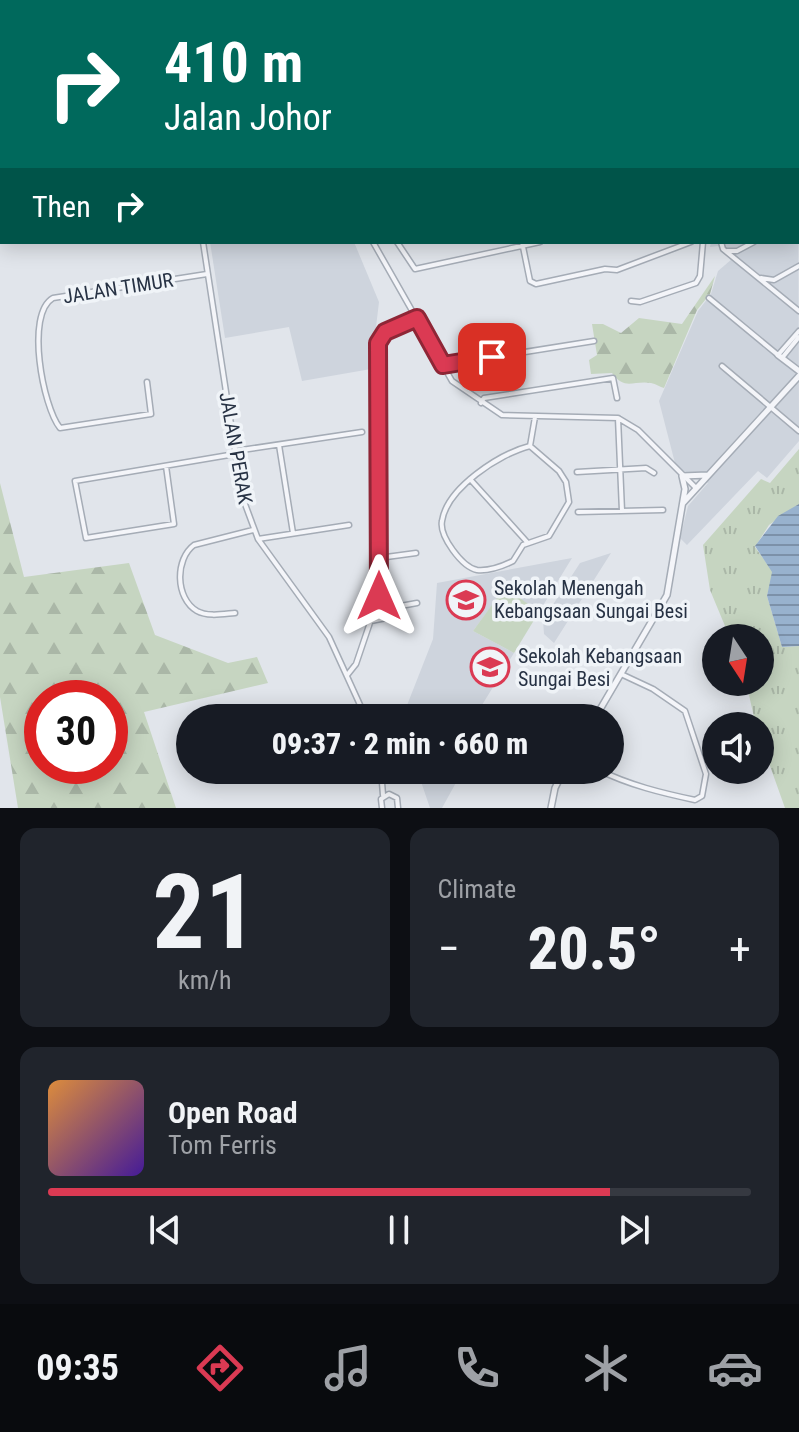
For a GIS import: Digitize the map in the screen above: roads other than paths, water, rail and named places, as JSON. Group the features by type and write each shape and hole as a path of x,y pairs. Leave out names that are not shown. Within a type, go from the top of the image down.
{"street":[{"name":"JALAN PERAK","path":"203,244 242,496 253,530 329,637 360,704"},
{"path":"374,244 452,381 481,403 502,415 596,415 618,418 638,430 695,487"},
{"path":"398,244 415,269 522,244 532,284 605,269 617,270 686,244"},
{"path":"631,301 640,302 696,283 700,276 703,244"},
{"path":"722,244 723,250 799,311"},
{"path":"723,250 737,251 750,244"},
{"path":"736,260 737,251"},
{"path":"758,278 774,280 799,266"},
{"name":"JALAN TIMUR","path":"147,382 151,414 60,428 51,416 39,347 38,325 42,307 53,298 207,274"},
{"path":"774,280 774,290"},
{"path":"683,504 799,373 709,298"},
{"path":"348,674 356,664 379,596 378,343 385,332 417,318"},
{"path":"780,356 799,331"},
{"path":"780,356 799,337"},
{"path":"443,365 594,341"},
{"path":"789,363 794,373 791,382"},
{"path":"722,366 799,431"},
{"path":"481,403 484,398 613,378 617,398"},
{"path":"530,446 535,417"},
{"path":"618,418 622,511"},
{"path":"166,466 174,524 86,538 75,481 362,432"},
{"path":"279,445 293,533"},
{"path":"530,446 559,471 566,482 569,502 549,536 528,543 513,561 481,570 472,569 451,546 442,529 441,519 477,472 530,446"},
{"path":"577,472 646,468 654,473"},
{"path":"682,476 708,475"},
{"path":"603,704 667,595 683,504 682,476"},
{"path":"470,479 528,543"},
{"path":"578,512 663,510"},
{"path":"258,539 349,525"},
{"path":"235,613 210,615 194,609 186,597 180,568 186,551 194,545 253,530"},
{"path":"379,558 416,553"},
{"path":"370,621 390,617 395,607 417,603"},
{"path":"621,674 680,706 706,774 702,796 695,800 624,782"},
{"path":"382,808 384,784"},
{"path":"385,784 399,801 398,808"},
{"path":"551,808 557,784"},
{"path":"383,796 392,794"}],"water":[{"path":"799,504 799,646 782,647 767,596 772,572 755,546 778,516"}],"place":[{"name":"Sekolah Menengah Kebangsaan Sungai Besi","path":"466,600"},
{"name":"Sekolah Kebangsaan Sungai Besi","path":"490,667"}]}
